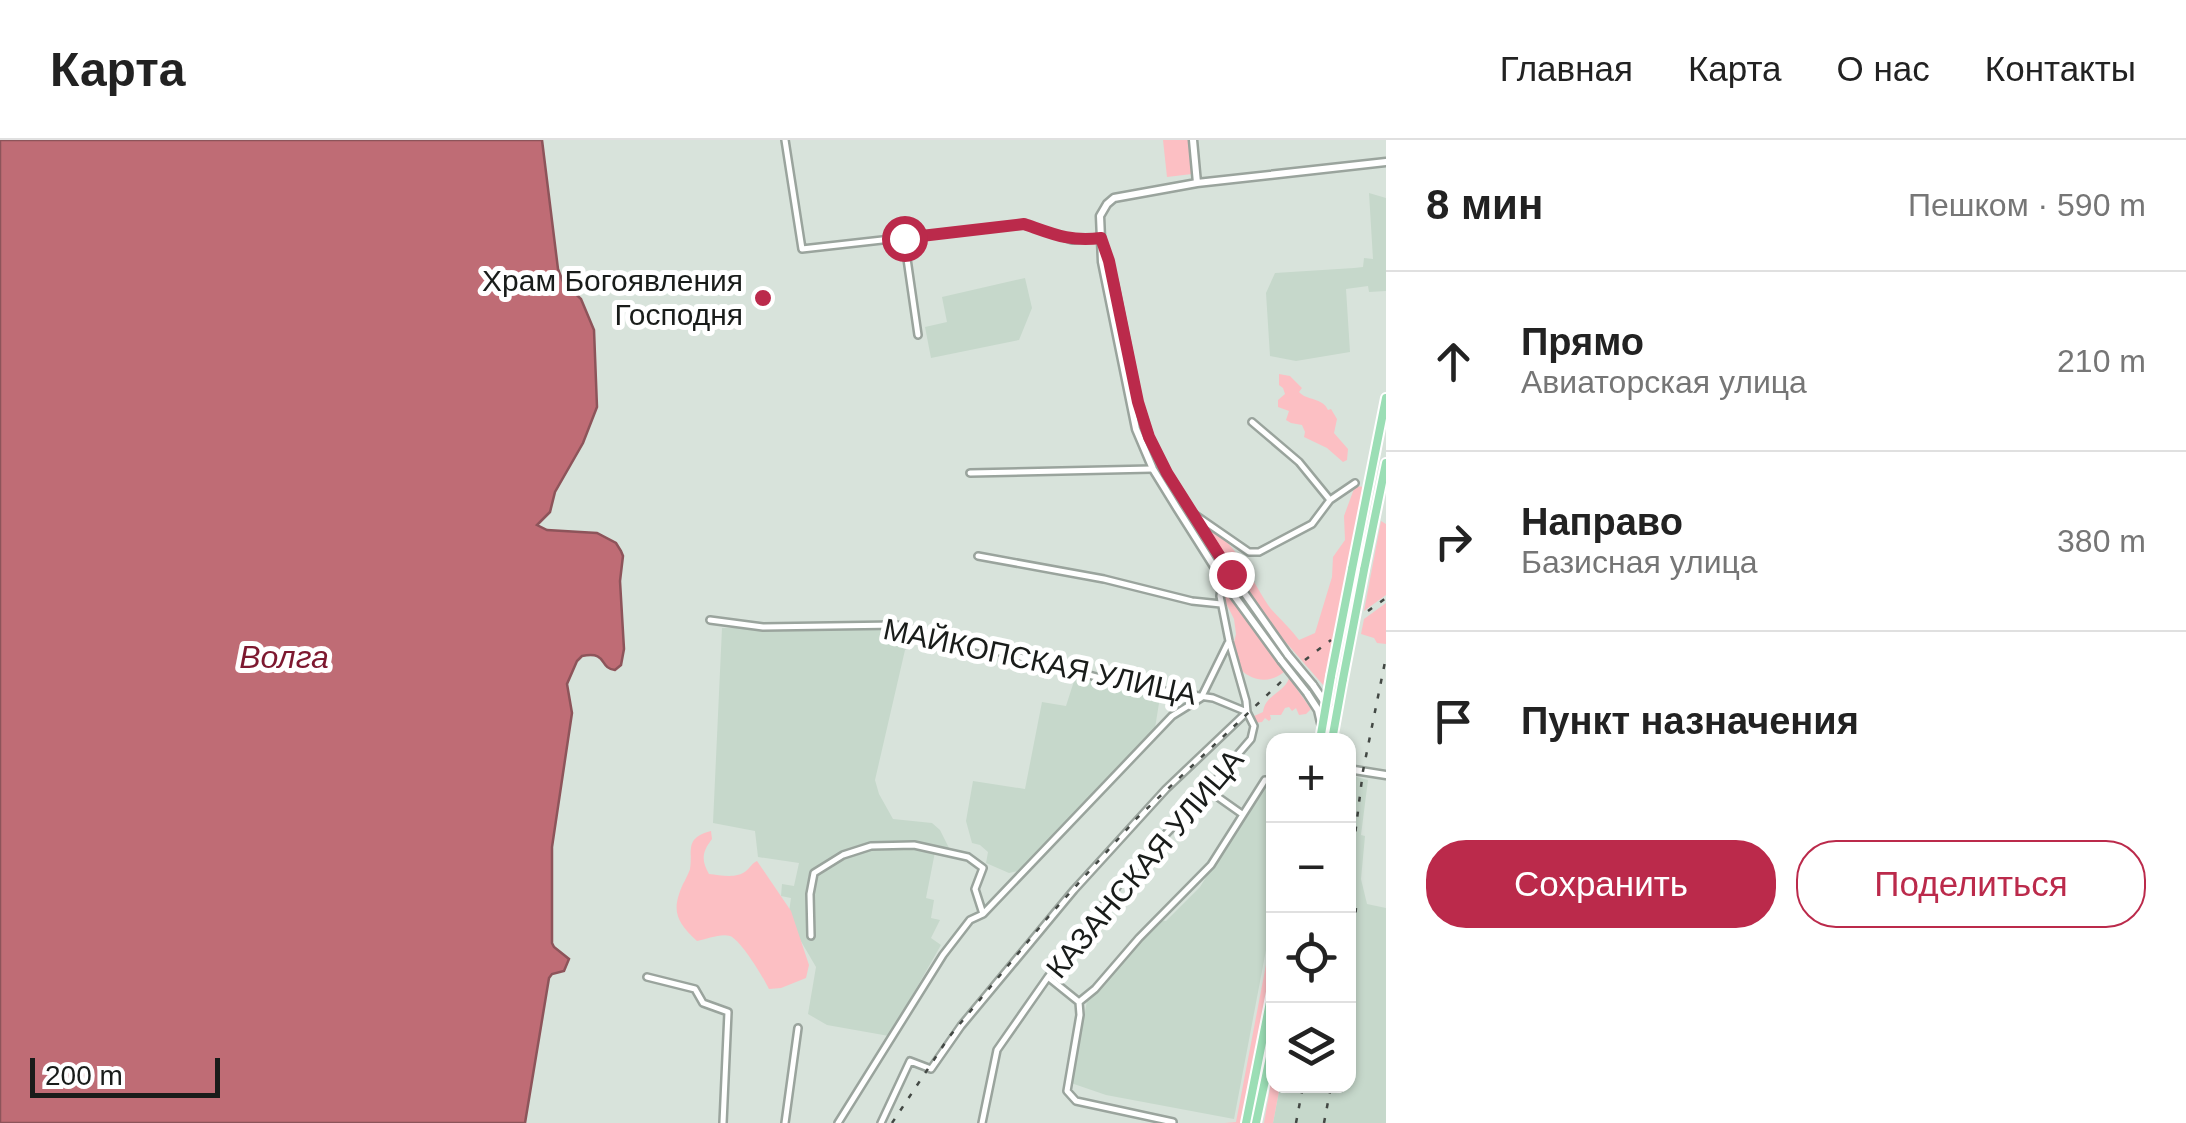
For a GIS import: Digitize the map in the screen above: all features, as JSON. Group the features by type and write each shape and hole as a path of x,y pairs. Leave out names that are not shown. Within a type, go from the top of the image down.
{"main road":[{"path":"1333,733 1328,710 1329,688 1386,398"},
{"path":"1321,733 1343,679 1379,515 1386,463"},
{"path":"1246,1123 1270,1003"},
{"path":"1256,1123 1266,1076"}],"street":[{"path":"786,140 802,249 1024,224 1072,240 1102,242"},
{"path":"1193,140 1197,183"},
{"path":"1329,688 1322,692 1315,688 1284,658 1222,579 1153,469 1129,402 1102,262 1100,216 1114,198 1197,183 1386,162"},
{"path":"904,238 918,336"},
{"path":"1102,242 1149,437 1167,473 1284,658 1307,693 1328,710"},
{"path":"1252,422 1299,462 1330,500"},
{"path":"970,473 1153,469"},
{"path":"1192,512 1249,552 1259,552 1312,524 1330,500 1356,483"},
{"path":"978,556 1221,604"},
{"path":"1222,579 1231,574"},
{"path":"882,1123 910,1061 932,1069 960,1026 1074,890 1166,790 1246,712 1221,604 1222,579"},
{"name":"МАЙКОПСКАЯ УЛИЦА","path":"710,620 762,627 897,625 1130,686 1213,698 1246,712"},
{"path":"838,1123 943,955 970,920 983,914 1172,716 1201,698 1229,641"},
{"path":"1315,688 1328,710"},
{"name":"КАЗАНСКАЯ УЛИЦА","path":"982,1123 996,1050 1120,883 1251,739 1254,726 1246,712"},
{"path":"1356,770 1386,775"},
{"path":"1079,1002 1211,865 1266,780"},
{"path":"1208,790 1242,814"},
{"path":"811,936 814,873 843,855 871,846 914,845 968,858 983,868 975,890 983,914"},
{"path":"647,977 695,989 703,1003 728,1012 725,1123"},
{"path":"1048,977 1079,1002 1067,1091 1076,1101 1174,1122"},
{"path":"785,1123 798,1028"}],"shaded area":[{"path":"1163,140 1188,140 1192,174 1167,177"},
{"path":"1369,193 1386,198 1386,291 1369,292 1368,286 1346,289 1350,352 1296,361 1270,356 1266,293 1275,273 1363,267 1364,258 1373,259"},
{"path":"1025,278 1032,308 1019,340 931,358 925,327 947,322 942,297"},
{"path":"1279,374 1290,376 1302,388 1302,395 1331,409 1337,419 1334,433 1348,449 1347,460 1343,462 1327,448 1304,437 1302,425 1286,420 1289,411 1278,407 1278,400 1285,394 1279,385"},
{"path":"1355,486 1365,487 1324,686 1252,597 1211,531 1229,544 1271,609 1299,640 1315,633 1332,577 1333,557 1345,540 1344,516"},
{"path":"1381,521 1386,524 1386,595 1364,611"},
{"path":"1227,595 1284,672 1262,680 1241,670 1233,646 1234,619 1224,599"},
{"path":"1386,603 1386,644 1377,643 1361,634 1364,619"},
{"path":"722,628 871,628 923,635 905,650 875,780 893,819 932,823 950,850 969,853 978,860 935,852 926,898 934,900 931,918 940,920 931,938 941,945 889,1036 827,1025 808,1014 816,967 788,919 791,898 781,896 782,884 794,886 799,863 758,857 755,831 713,823"},
{"path":"1072,673 1160,697 1155,728 1018,871 1009,873 986,863 988,852 972,843 966,821 973,781 1025,789 1042,702 1066,706 1075,678"},
{"path":"1289,678 1311,709 1299,715 1296,708 1285,708 1281,715 1270,715 1269,721 1265,718 1255,723 1252,717 1263,712 1267,701"},
{"path":"1356,777 1368,780 1361,835 1365,836 1361,879 1367,904 1386,908 1386,1123 1273,1123 1279,1093 1356,1093"},
{"path":"1263,785 1266,786 1266,950 1234,1119 1106,1095 1071,1083 1087,1001 1152,926 1158,920 1166,921 1200,887"},
{"path":"711,831 712,839 704,856 709,874 738,875 757,861 791,911 809,965 806,978 769,989 735,939 722,935 697,941 680,921 677,901 690,869 693,841"},
{"path":"1266,965 1266,1005 1244,1123 1225,1123 1236,1122"},
{"path":"1269,1093 1279,1093 1273,1123 1264,1123"}],"water":[{"name":"Волга","path":"0,140 542,140 558,269 563,282 581,299 594,330 597,407 583,443 555,492 550,512 537,525 547,530 597,533 616,543 623,556 620,581 624,649 621,665 615,670 596,656 582,656 567,684 572,713 552,847 552,943 569,959 564,971 549,978 525,1123 0,1123"}],"railway":[{"path":"1368,611 1386,598"},
{"path":"1305,660 1331,640"},
{"path":"1356,827 1386,657"},
{"path":"892,1123 949,1037 1049,916 1137,818 1284,679"},
{"path":"1296,1123 1302,1093"},
{"path":"1324,1123 1330,1093"}],"place":[{"name":"Храм Богоявления Господня","path":"763,298"}],"route":[{"path":"904,238 1024,224 1072,240 1101,238 1149,437 1167,473 1231,574"}]}
